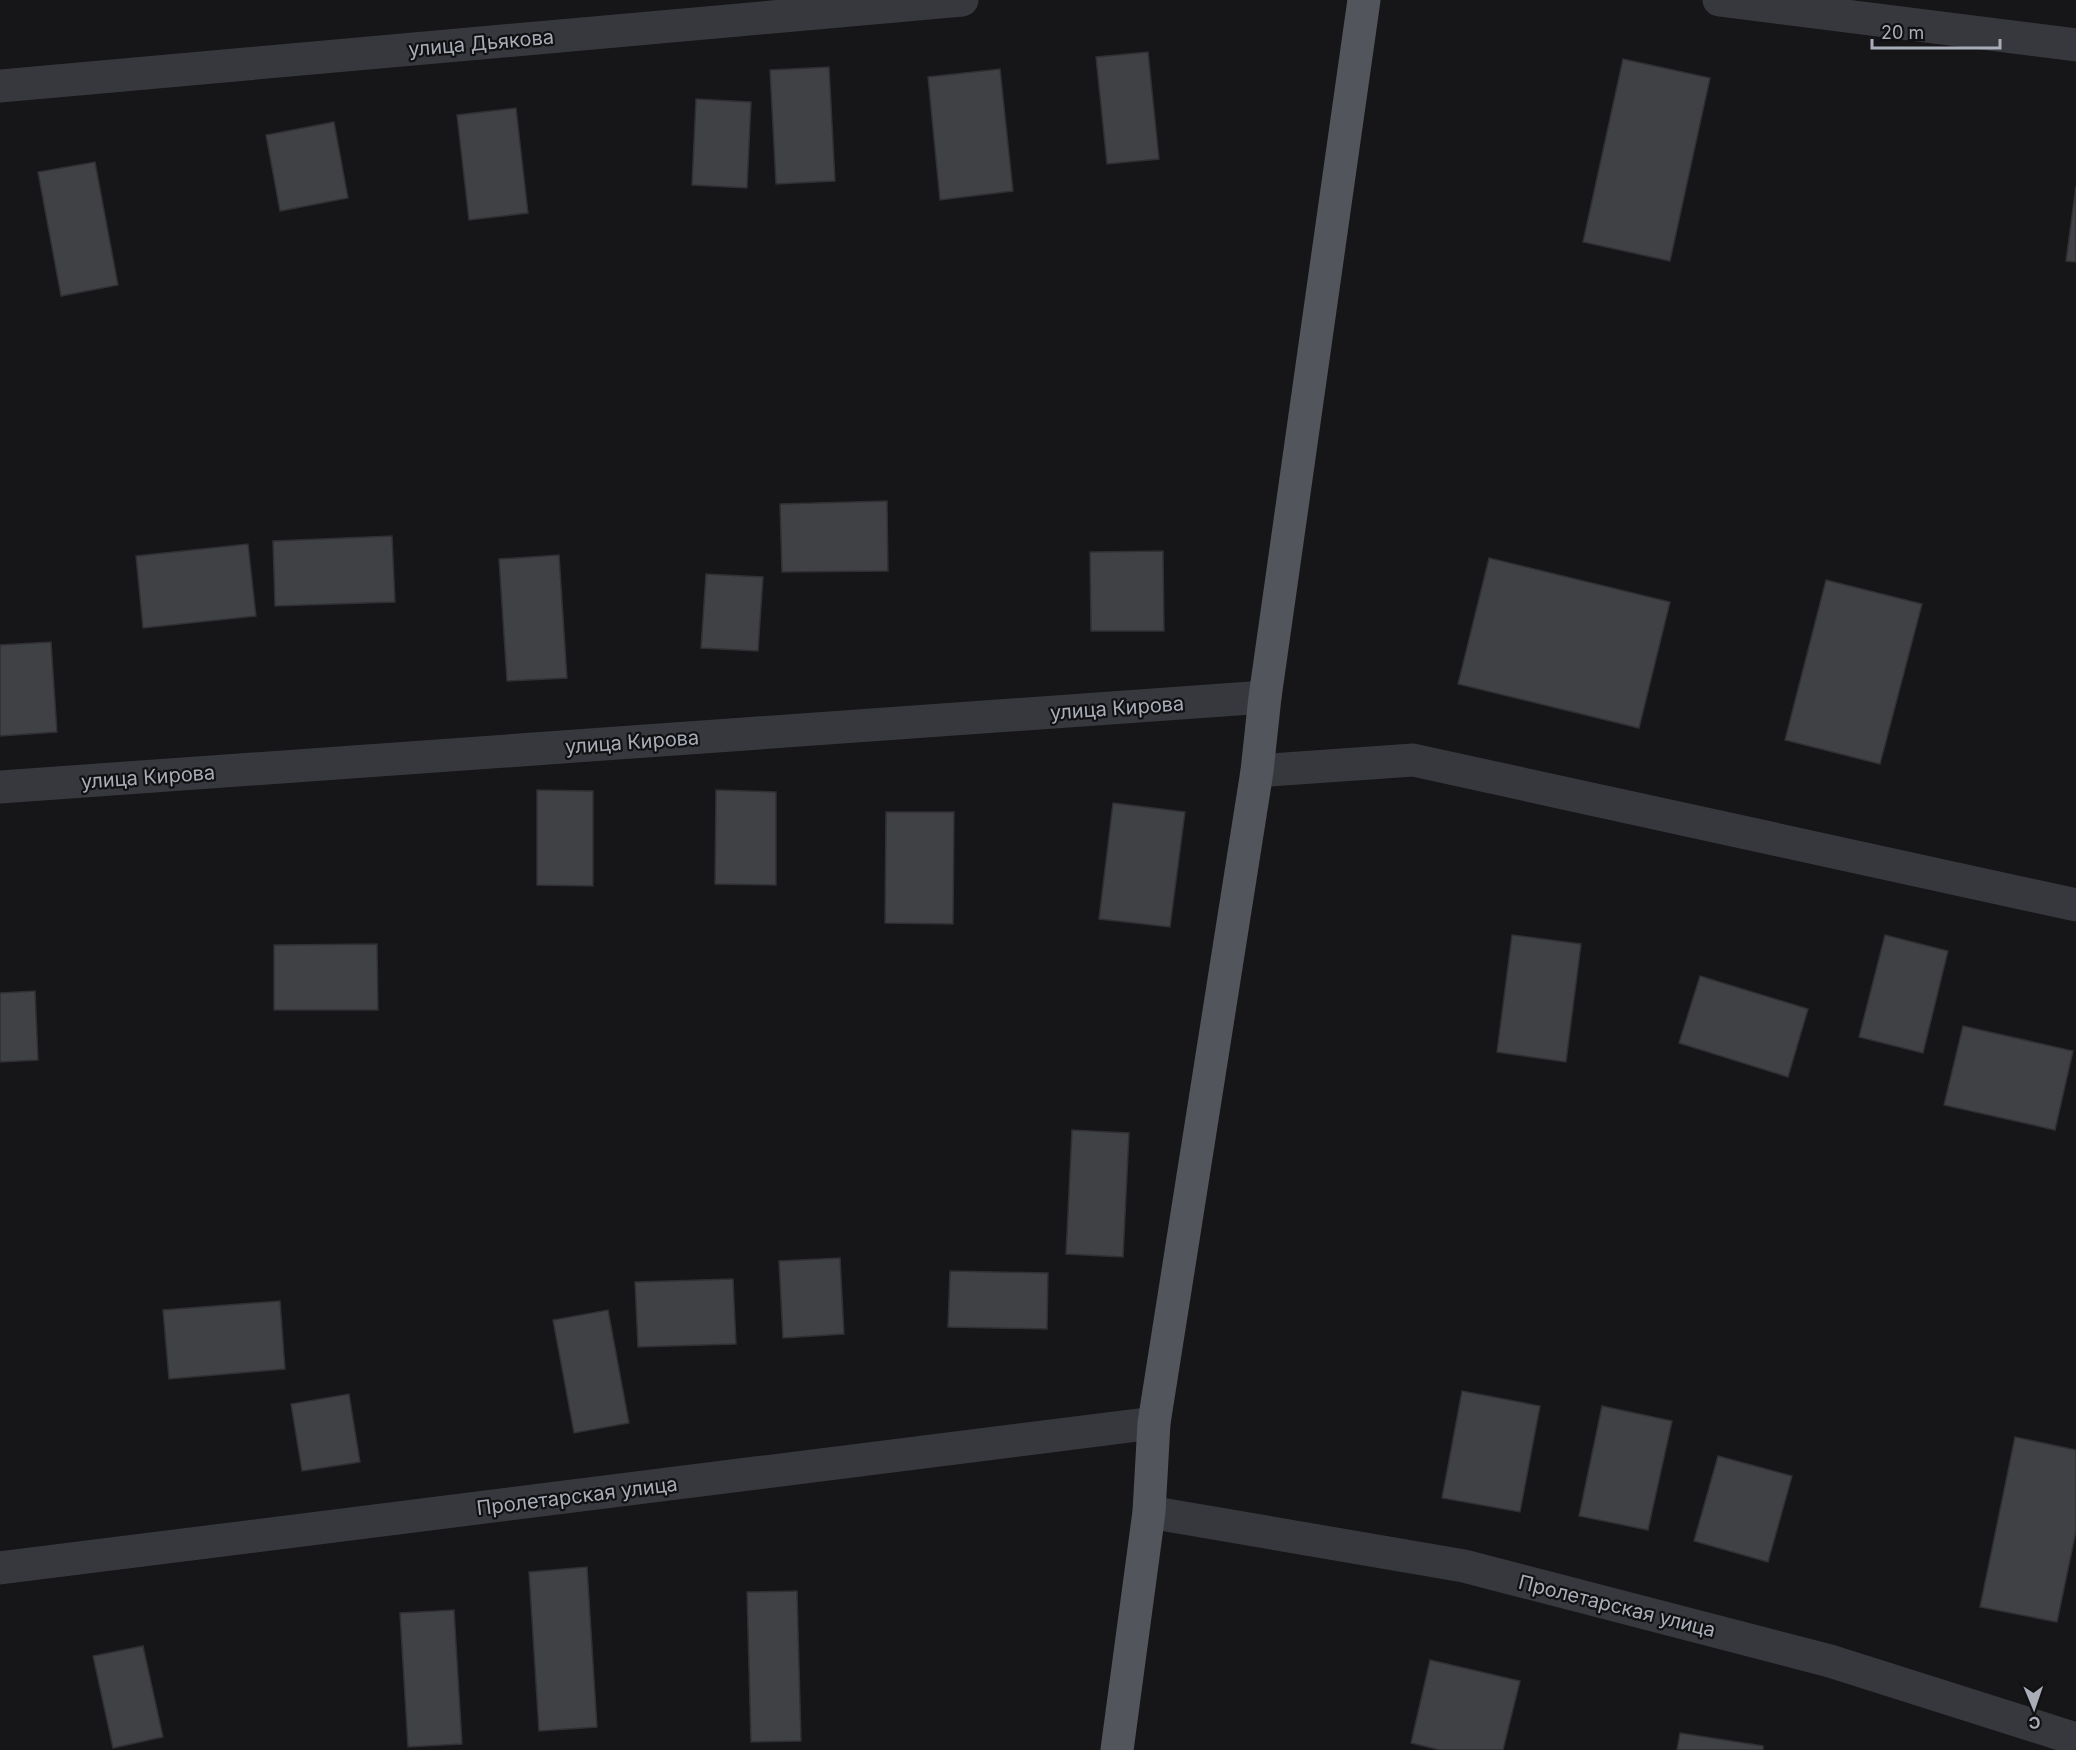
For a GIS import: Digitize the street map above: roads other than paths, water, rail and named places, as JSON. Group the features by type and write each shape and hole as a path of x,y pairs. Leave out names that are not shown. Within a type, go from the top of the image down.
{"main road":[{"path":"1117,1750 1149,1512 1154,1423 1257,771 1265,697 1364,0"}],"street":[{"name":"улица Дьякова","path":"0,86 962,0"},
{"path":"1719,0 2076,45"},
{"name":"улица Кирова","path":"0,787 1265,697"},
{"path":"1257,771 1413,760 2076,905"},
{"name":"Пролетарская улица","path":"0,1568 1154,1423"},
{"name":"Пролетарская улица","path":"1149,1512 1464,1566 1830,1661 2076,1738"}]}
